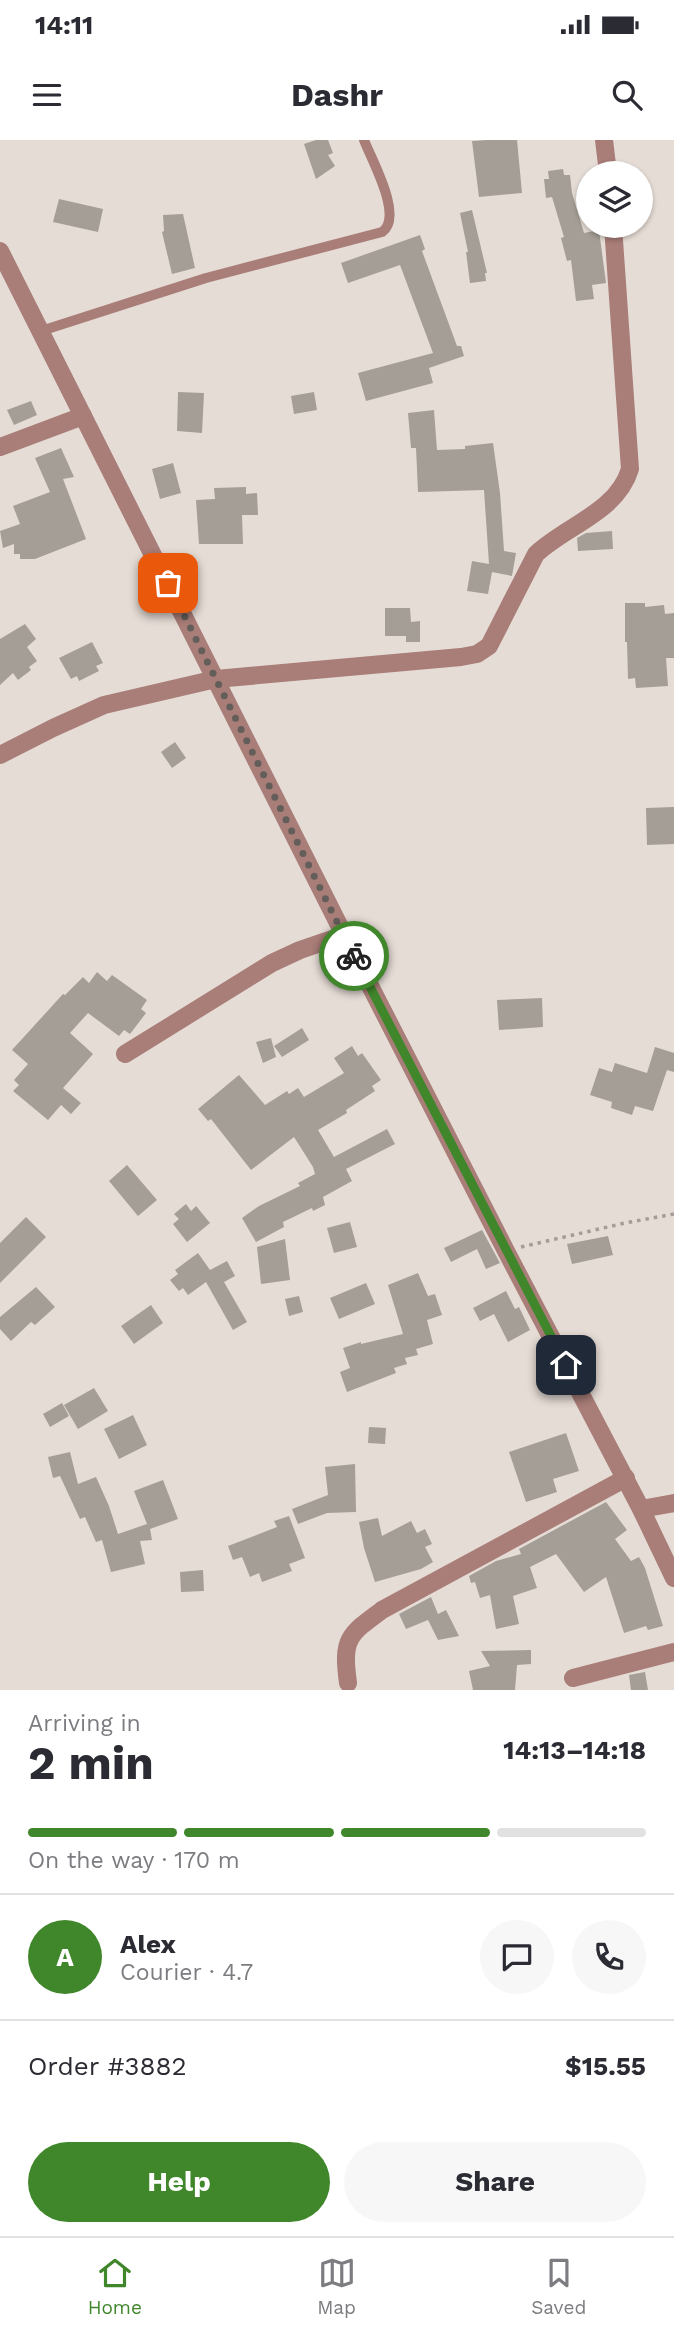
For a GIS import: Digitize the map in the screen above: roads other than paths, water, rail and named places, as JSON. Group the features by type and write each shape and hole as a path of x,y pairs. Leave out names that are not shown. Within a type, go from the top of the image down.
{"street":[{"path":"604,140 607,161"},
{"path":"0,755 104,705 216,678 461,657 477,654 489,646 536,554 548,543 592,515 617,494 626,482 630,468 614,238"},
{"path":"0,251 344,935 626,1478 674,1578"},
{"path":"0,447 83,416"},
{"path":"125,1054 260,969 300,950 344,935"},
{"path":"348,1683 344,1657 347,1643 356,1629 373,1616 626,1478"},
{"path":"641,1509 674,1503"},
{"path":"573,1678 674,1652"}],"lane":[{"path":"41,331 206,278 382,232 390,225 391,208 364,140"}]}
